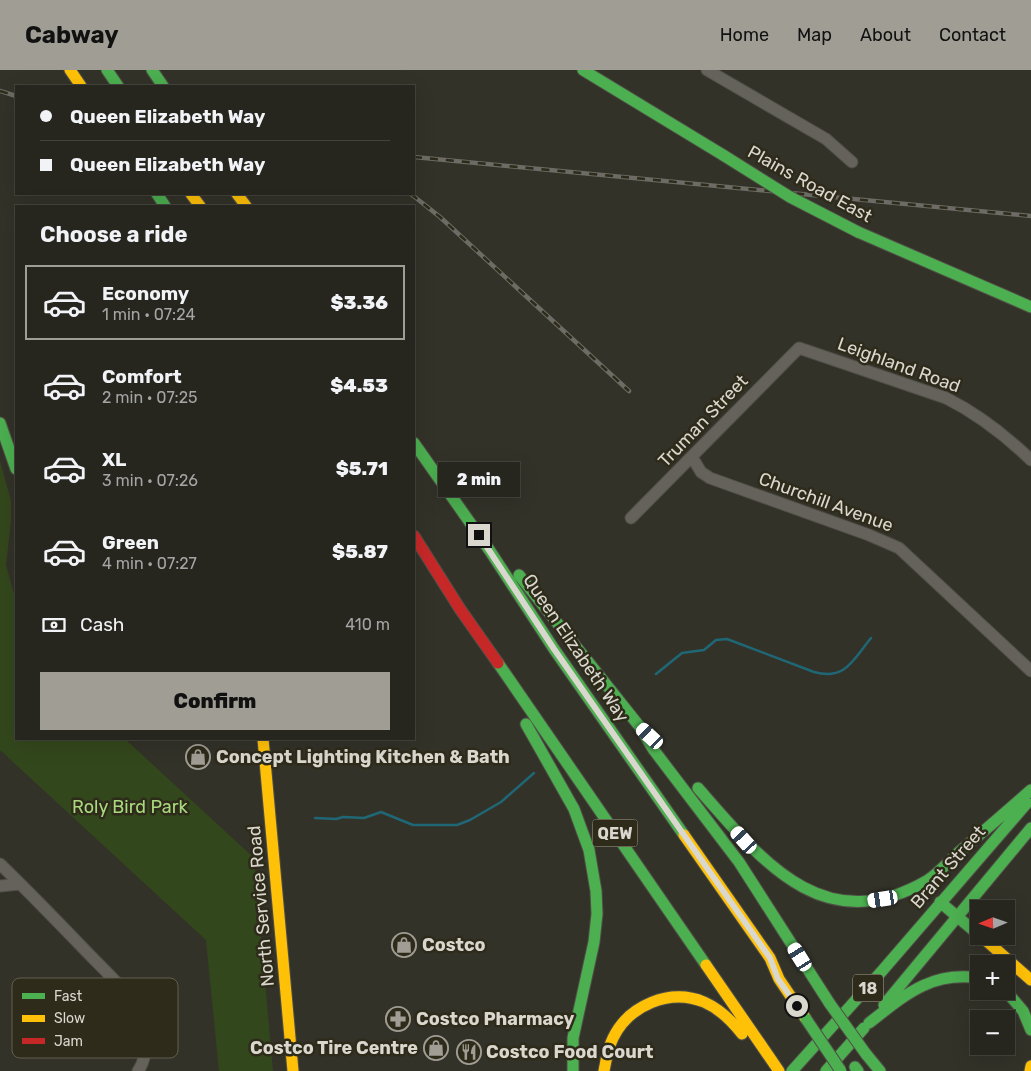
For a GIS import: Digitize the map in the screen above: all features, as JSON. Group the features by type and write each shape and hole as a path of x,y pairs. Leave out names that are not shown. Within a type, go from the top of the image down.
{"main road":[{"path":"70,70 80,85"},
{"path":"106,70 117,85"},
{"path":"152,70 162,85"},
{"name":"Plains Road East","path":"583,70 659,114 790,197 858,232 1031,307"},
{"path":"0,423 15,465"},
{"name":"Queen Elizabeth Way","path":"415,445 490,551 554,649 770,958 778,979 812,1018 841,1071"},
{"name":"QEW","path":"415,538 460,609 769,1057 773,1071"},
{"path":"490,551 516,571 640,727 653,749 739,862 830,1004 880,1071"},
{"path":"460,609 574,809 589,850 596,891 597,914 594,942 573,1038 573,1071"},
{"path":"640,727 659,744 754,851 775,871 802,889 830,900 865,902 890,898 910,891 929,879 1031,790"},
{"name":"North Service Road","path":"263,740 293,1071"},
{"name":"Brant Street","path":"792,1071 848,1011 1031,798"},
{"name":"18","path":"826,1071 896,992 1031,828"},
{"path":"940,902 970,927"},
{"path":"991,945 1031,980"},
{"path":"869,1023 906,993 931,981 953,975 970,976"},
{"path":"604,1071 605,1056 610,1042 624,1020 642,1006 661,999 677,998 698,1000 713,1007 733,1022 773,1071"},
{"path":"1014,1000 1023,1011 1031,1030"},
{"path":"812,1018 857,1069"},
{"path":"1030,1071 1031,1066"}],"street":[{"path":"707,70 826,138 852,162"},
{"name":"Truman Street","path":"631,518 799,348"},
{"name":"Leighland Road","path":"799,348 946,398 996,429 1031,460"},
{"name":"Churchill Avenue","path":"692,457 701,472 710,478 869,535 899,548 1031,671"},
{"path":"0,864 112,978"},
{"path":"0,886 20,884"},
{"path":"138,1071 143,1058"}],"green space":[{"name":"Roly Bird Park","path":"0,461 11,501 11,521 6,565 15,597 15,740 126,740 254,858 273,1071 219,1071 206,940 0,750"}],"waterway":[{"path":"656,674 682,653 704,650 716,640 727,639 814,672 833,674 847,667 871,638"},
{"path":"315,818 364,818 381,812 413,825 457,825 470,820 501,802 534,773"}],"railway":[{"path":"0,91 15,96"},
{"path":"415,157 1031,216"},
{"path":"412,195 440,217 629,391"}],"traffic: fast":[{"path":"107,70 117,85"},
{"path":"152,70 162,85"},
{"path":"583,70 723,155"},
{"path":"723,155 790,197 858,232"},
{"path":"158,195 164,205"},
{"path":"858,232 1031,307"},
{"path":"0,423 15,466"},
{"path":"415,444 490,551 554,649 684,835"},
{"path":"519,575 640,727 653,749 739,862 830,1004"},
{"path":"498,663 706,965"},
{"path":"526,724 574,809 589,850 596,891 597,914 594,942 573,1038 573,1071"},
{"path":"698,788 746,842 771,865 798,884 826,897 857,902 891,897 928,880 1031,790"},
{"path":"792,1071 882,971 1027,803"},
{"path":"884,1005 1031,828"},
{"path":"940,902 970,927"},
{"path":"869,1023 919,987 947,978 970,977"},
{"path":"1014,1000 1023,1011 1031,1030"},
{"path":"830,1004 866,1054"},
{"path":"806,1019 841,1071"},
{"path":"826,1071 864,1028"},
{"path":"866,1054 880,1071"},
{"path":"855,1067 858,1071"}],"traffic: slow":[{"path":"70,70 80,85"},
{"path":"192,195 199,205"},
{"path":"238,195 245,205"},
{"path":"263,740 293,1071"},
{"path":"684,835 770,958 779,979 806,1019"},
{"path":"991,945 1031,980"},
{"path":"706,965 779,1071"},
{"path":"604,1071 607,1054 620,1026 629,1016 652,1002 678,997 704,1002 725,1016 742,1034"},
{"path":"1030,1071 1031,1066"}],"traffic: jam":[{"path":"415,538 460,609 498,663"}],"place":[{"name":"Concept Lighting Kitchen & Bath","path":"198,757"},
{"name":"Costco","path":"404,945"},
{"name":"Costco Pharmacy","path":"398,1019"},
{"name":"Costco Tire Centre","path":"436,1048"},
{"name":"Costco Food Court","path":"469,1052"}],"route":[{"path":"479,535 554,649 770,958 778,979 797,1006"}]}
